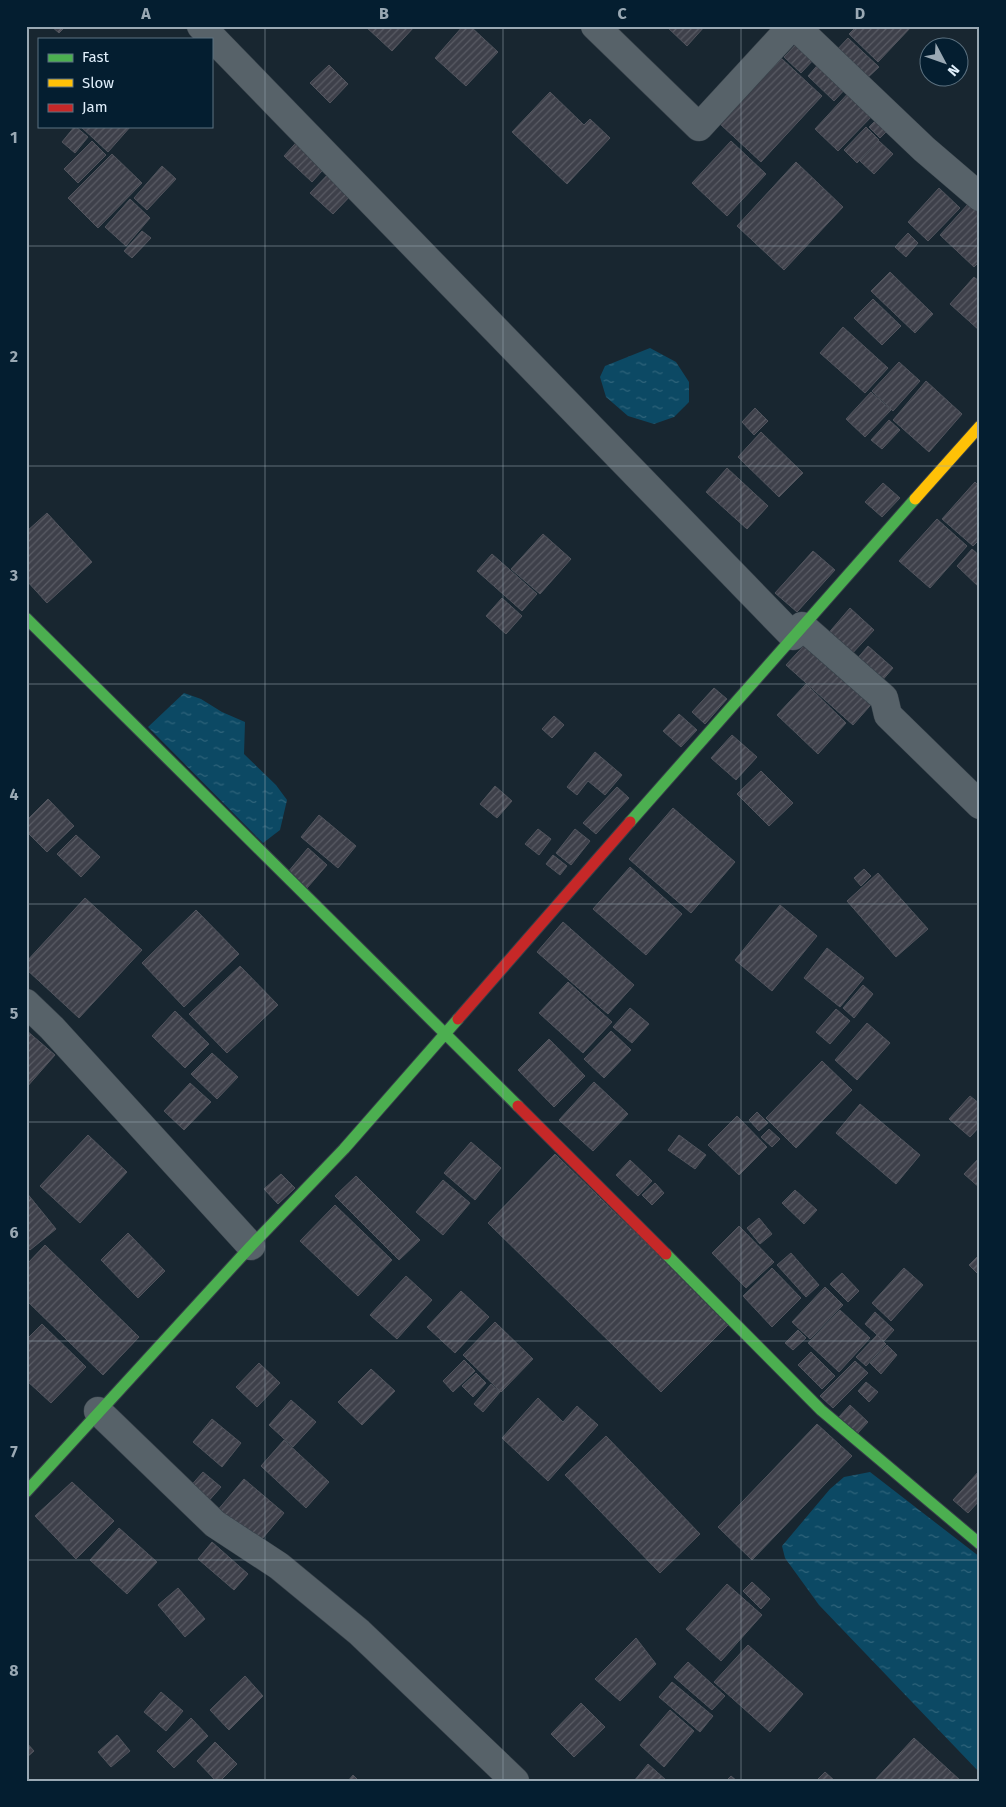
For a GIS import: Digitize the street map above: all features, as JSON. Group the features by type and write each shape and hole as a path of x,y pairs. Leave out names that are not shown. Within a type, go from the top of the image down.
{"street":[{"path":"201,26 798,631 884,698 888,715 980,805"},
{"path":"595,26 699,127 793,26 924,149 980,198"},
{"path":"26,1492 98,1411 344,1149 980,426"},
{"path":"26,618 445,1033 821,1410 980,1544"},
{"path":"26,1003 52,1028 251,1246"},
{"path":"98,1411 215,1524 279,1566 359,1632 515,1781"}],"water":[{"path":"650,348 676,362 689,382 689,402 674,417 654,424 628,416 606,397 600,377 605,366"},
{"path":"184,693 201,699 222,712 245,722 244,754 276,785 287,800 280,830 263,843 148,727"},
{"path":"870,1472 980,1557 980,1773 819,1605 785,1558 782,1546 830,1489 844,1477"}],"building":[{"path":"51,26 66,26 59,33"},
{"path":"365,26 415,26 392,51"},
{"path":"463,26 470,26 498,52 466,86 435,58"},
{"path":"666,26 705,26 687,46"},
{"path":"857,26 912,26 878,62 849,34"},
{"path":"848,38 879,67 864,81 834,53"},
{"path":"800,40 817,56 801,73 784,57"},
{"path":"781,58 822,96 761,162 720,124"},
{"path":"822,60 849,85 834,101 808,76"},
{"path":"329,65 348,84 330,103 310,83"},
{"path":"853,88 877,111 838,151 815,129"},
{"path":"550,92 584,125 590,119 610,138 567,184 512,132"},
{"path":"879,117 890,128 880,138 869,127"},
{"path":"866,127 879,140 857,163 844,150"},
{"path":"73,128 77,128 88,137 75,153 62,142"},
{"path":"82,128 129,128 108,152"},
{"path":"303,135 331,161 312,182 284,156"},
{"path":"92,141 106,155 78,183 64,169"},
{"path":"731,141 766,174 727,216 692,183"},
{"path":"879,141 893,154 874,174 860,161"},
{"path":"112,154 142,183 98,228 68,198"},
{"path":"796,162 843,207 784,270 737,226"},
{"path":"162,166 176,179 147,210 134,198"},
{"path":"334,168 357,189 333,214 310,193"},
{"path":"939,188 960,208 928,241 908,222"},
{"path":"130,199 150,218 126,246 105,227"},
{"path":"969,203 980,213 980,261 974,267 940,235"},
{"path":"142,231 151,238 132,258 124,251"},
{"path":"908,233 918,243 906,257 895,247"},
{"path":"890,272 933,314 915,333 871,291"},
{"path":"974,277 980,282 980,331 950,304"},
{"path":"873,299 901,326 882,345 854,318"},
{"path":"843,327 888,368 865,393 820,353"},
{"path":"899,362 920,381 893,411 872,391"},
{"path":"926,381 962,414 929,452 893,420"},
{"path":"871,392 891,410 865,437 846,419"},
{"path":"755,408 768,421 754,435 742,422"},
{"path":"889,420 900,430 882,449 871,440"},
{"path":"761,432 803,473 779,497 738,457"},
{"path":"727,468 768,506 747,529 706,492"},
{"path":"975,482 980,487 980,539 973,546 942,519"},
{"path":"883,483 900,498 882,517 865,502"},
{"path":"47,513 92,562 47,603 26,580 26,532"},
{"path":"937,519 967,546 930,588 899,561"},
{"path":"543,534 571,559 540,594 511,569"},
{"path":"972,549 980,556 980,588 957,566"},
{"path":"813,551 835,570 797,612 775,593"},
{"path":"492,554 537,594 522,611 477,571"},
{"path":"502,598 522,616 506,634 486,616"},
{"path":"850,608 874,630 849,657 826,636"},
{"path":"810,639 876,699 853,725 786,665"},
{"path":"868,646 893,668 880,683 855,661"},
{"path":"806,684 846,723 818,754 777,715"},
{"path":"714,688 727,699 705,724 692,712"},
{"path":"679,714 697,730 681,747 663,731"},
{"path":"554,716 564,725 552,738 542,729"},
{"path":"732,735 757,757 736,780 711,758"},
{"path":"595,752 622,775 605,795 588,781 577,795 567,787"},
{"path":"761,771 793,803 769,826 737,794"},
{"path":"495,786 512,801 497,818 480,804"},
{"path":"617,787 629,798 596,834 583,823"},
{"path":"48,799 74,826 47,852 26,831 26,821"},
{"path":"673,808 735,862 691,913 629,859"},
{"path":"319,815 356,846 338,868 301,837"},
{"path":"538,829 551,839 539,855 525,844"},
{"path":"575,829 590,841 571,865 556,853"},
{"path":"76,835 100,857 81,877 57,854"},
{"path":"308,848 327,865 307,888 288,872"},
{"path":"553,855 567,866 560,875 546,864"},
{"path":"630,867 682,914 646,955 593,909"},
{"path":"864,869 871,876 861,886 854,878"},
{"path":"878,873 928,929 896,957 847,901"},
{"path":"85,898 142,950 79,1018 26,969 26,962"},
{"path":"780,905 817,936 772,991 735,960"},
{"path":"196,910 239,954 184,1007 142,963"},
{"path":"563,922 634,985 608,1014 537,952"},
{"path":"827,948 864,978 840,1007 804,978"},
{"path":"240,966 278,1005 227,1053 189,1014"},
{"path":"568,982 612,1022 583,1053 539,1013"},
{"path":"863,985 873,994 854,1018 843,1008"},
{"path":"630,1008 649,1024 632,1043 613,1027"},
{"path":"836,1009 850,1021 830,1044 816,1032"},
{"path":"175,1011 209,1044 185,1068 152,1036"},
{"path":"867,1023 890,1043 857,1080 835,1060"},
{"path":"26,1030 55,1055 26,1088"},
{"path":"611,1031 631,1050 604,1078 584,1059"},
{"path":"549,1039 585,1076 554,1107 518,1070"},
{"path":"212,1053 238,1077 217,1099 191,1074"},
{"path":"822,1061 852,1090 796,1148 766,1118"},
{"path":"594,1082 628,1114 593,1151 559,1120"},
{"path":"190,1083 211,1102 184,1130 164,1111"},
{"path":"970,1096 980,1104 980,1126 970,1137 949,1119"},
{"path":"860,1104 920,1155 896,1184 836,1133"},
{"path":"757,1112 768,1123 759,1131 749,1120"},
{"path":"737,1116 767,1147 739,1175 708,1145"},
{"path":"769,1129 780,1139 772,1147 761,1137"},
{"path":"88,1135 127,1172 80,1223 40,1186"},
{"path":"679,1135 706,1155 695,1169 668,1150"},
{"path":"471,1142 501,1168 475,1200 444,1173"},
{"path":"555,1154 729,1324 661,1392 488,1223"},
{"path":"980,1157 980,1188 964,1174"},
{"path":"630,1160 652,1181 638,1196 616,1175"},
{"path":"281,1174 295,1188 278,1204 264,1189"},
{"path":"356,1176 420,1240 399,1260 335,1196"},
{"path":"443,1180 470,1203 443,1235 416,1212"},
{"path":"655,1183 664,1193 652,1205 642,1195"},
{"path":"795,1190 817,1210 804,1224 782,1203"},
{"path":"26,1192 56,1229 30,1250 26,1246"},
{"path":"335,1205 392,1260 358,1296 300,1241"},
{"path":"759,1218 772,1234 760,1244 747,1228"},
{"path":"739,1226 774,1262 746,1288 712,1253"},
{"path":"128,1233 165,1271 138,1298 101,1260"},
{"path":"45,1245 139,1337 103,1375 26,1300 26,1265"},
{"path":"791,1253 819,1285 806,1297 777,1265"},
{"path":"980,1254 980,1276 969,1265"},
{"path":"772,1268 801,1298 772,1327 743,1296"},
{"path":"904,1268 923,1285 891,1321 872,1303"},
{"path":"842,1273 859,1291 848,1302 830,1284"},
{"path":"406,1276 432,1300 397,1339 370,1315"},
{"path":"825,1287 843,1305 810,1339 792,1322"},
{"path":"461,1291 489,1317 455,1353 427,1327"},
{"path":"840,1310 870,1338 839,1372 808,1343"},
{"path":"875,1312 894,1330 884,1341 865,1324"},
{"path":"495,1322 533,1359 501,1392 463,1355"},
{"path":"42,1324 86,1367 51,1403 26,1380 26,1340"},
{"path":"798,1330 806,1338 793,1350 785,1343"},
{"path":"877,1335 886,1344 866,1366 856,1357"},
{"path":"887,1345 897,1355 881,1374 870,1363"},
{"path":"811,1352 835,1376 822,1389 798,1365"},
{"path":"464,1360 475,1371 453,1392 443,1381"},
{"path":"855,1361 868,1373 833,1408 820,1396"},
{"path":"259,1363 280,1383 257,1407 236,1387"},
{"path":"371,1369 395,1391 362,1425 338,1402"},
{"path":"476,1373 486,1383 473,1397 462,1386"},
{"path":"866,1382 878,1392 869,1402 858,1391"},
{"path":"491,1384 500,1392 483,1412 474,1404"},
{"path":"538,1398 563,1422 577,1406 598,1425 548,1481 502,1438"},
{"path":"291,1400 316,1422 293,1447 269,1425"},
{"path":"850,1405 868,1422 856,1435 838,1418"},
{"path":"212,1419 241,1443 222,1467 193,1442"},
{"path":"817,1424 852,1456 752,1560 718,1527"},
{"path":"606,1436 700,1534 660,1573 565,1475"},
{"path":"284,1440 329,1482 306,1508 261,1466"},
{"path":"980,1470 980,1500 968,1513 953,1500"},
{"path":"203,1472 221,1487 206,1504 188,1489"},
{"path":"244,1479 284,1513 257,1545 217,1511"},
{"path":"72,1482 114,1521 76,1559 35,1516"},
{"path":"119,1528 157,1562 127,1594 90,1560"},
{"path":"212,1542 248,1574 234,1590 198,1559"},
{"path":"752,1582 770,1599 761,1609 743,1591"},
{"path":"727,1584 762,1615 721,1661 686,1629"},
{"path":"178,1588 205,1619 185,1637 158,1605"},
{"path":"636,1638 656,1664 620,1701 595,1679"},
{"path":"748,1645 803,1694 770,1732 714,1682"},
{"path":"688,1662 725,1696 712,1710 674,1677"},
{"path":"245,1676 263,1696 229,1730 210,1710"},
{"path":"672,1682 713,1716 700,1732 659,1697"},
{"path":"161,1692 183,1711 166,1731 144,1712"},
{"path":"581,1703 605,1727 574,1757 551,1734"},
{"path":"670,1710 694,1731 664,1767 640,1745"},
{"path":"191,1718 208,1736 174,1768 157,1751"},
{"path":"117,1735 130,1751 111,1767 98,1752"},
{"path":"914,1738 961,1781 874,1781"},
{"path":"26,1742 34,1751 26,1758"},
{"path":"215,1742 237,1764 220,1781 216,1781 197,1761"},
{"path":"648,1764 666,1780 634,1781"},
{"path":"825,1772 835,1781 816,1781"},
{"path":"353,1775 359,1781 348,1781"},
{"path":"731,1776 737,1781 726,1781"}],"traffic: fast":[{"path":"630,822 915,499"},
{"path":"26,618 518,1106"},
{"path":"26,1492 251,1246 344,1149 458,1019"},
{"path":"666,1254 821,1410 980,1544"}],"traffic: slow":[{"path":"915,499 980,426"}],"traffic: jam":[{"path":"458,1019 630,822"},
{"path":"518,1106 666,1254"}]}
